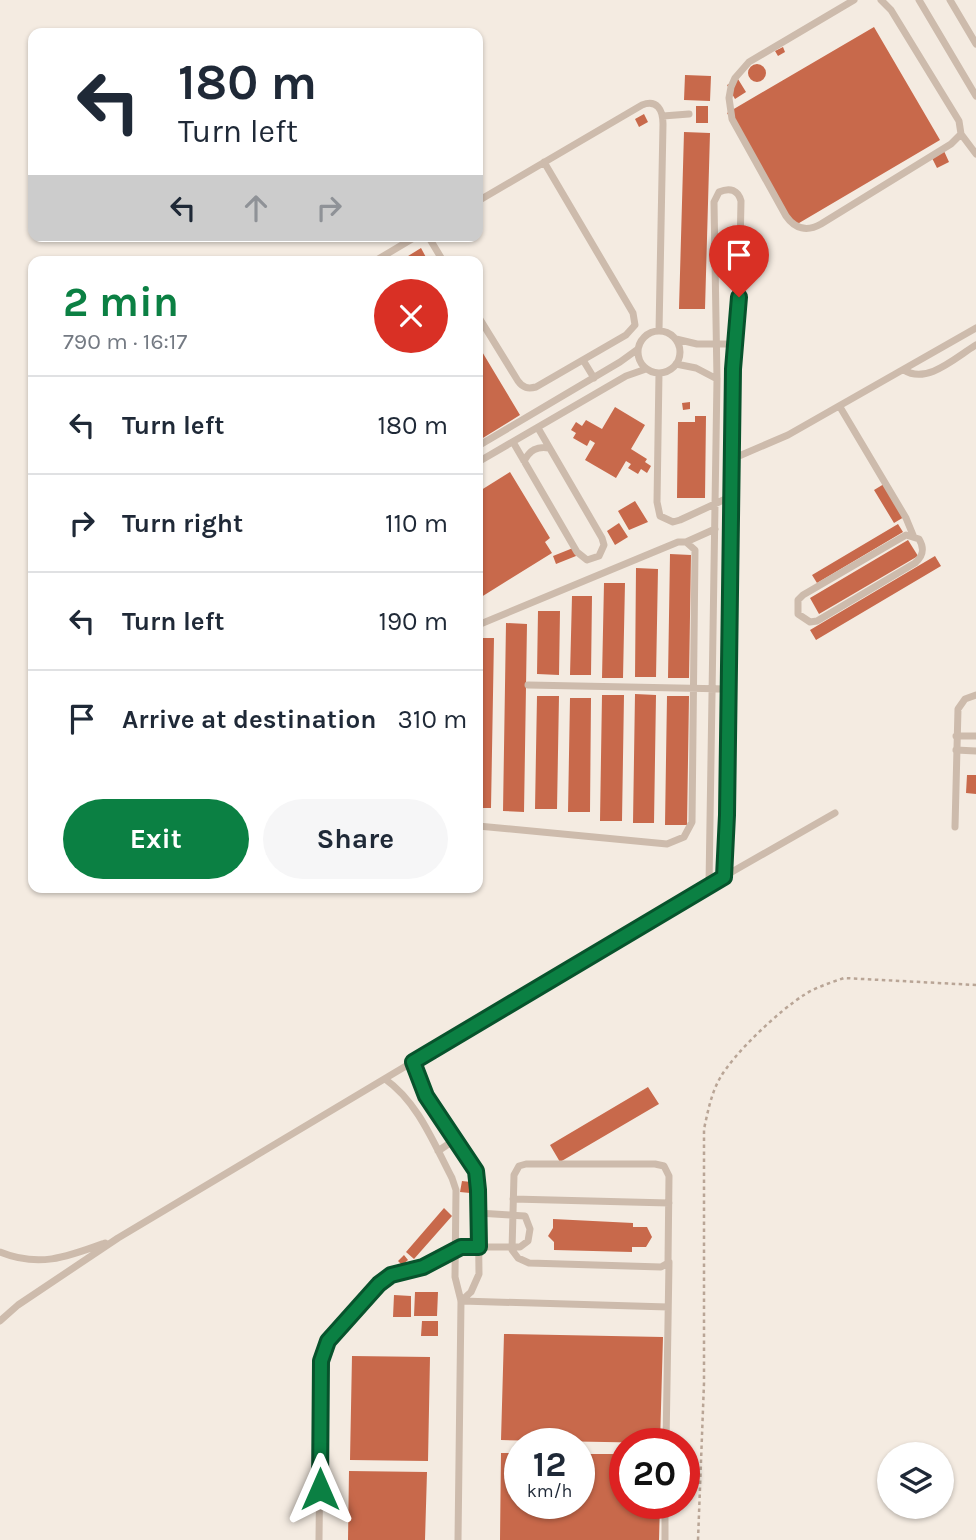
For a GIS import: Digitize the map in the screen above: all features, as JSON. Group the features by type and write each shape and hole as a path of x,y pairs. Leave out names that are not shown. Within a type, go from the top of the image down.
{"lane":[{"path":"853,0 749,62 731,87 729,108 732,119 790,223 806,229 814,228 951,144 961,134"},
{"path":"881,0 891,10 959,121 961,134 976,154"},
{"path":"919,0 976,96"},
{"path":"950,0 976,44"},
{"path":"483,198 648,103 656,104 663,116 659,331"},
{"path":"663,116 689,114"},
{"path":"483,324 522,387 529,389 626,335 635,325 635,319 544,162"},
{"path":"709,885 717,379 715,202 719,192 730,189 736,191 741,201 732,459 724,877"},
{"path":"383,256 407,242"},
{"path":"732,459 779,440 976,328"},
{"path":"483,443 627,358 638,349 645,336 659,331 668,333 675,339 680,351 676,364 666,372 659,373 646,369 639,360 638,349"},
{"path":"675,339 696,344 735,344"},
{"path":"904,370 915,375 927,374 976,345"},
{"path":"583,360 594,378"},
{"path":"676,364 696,368 717,379"},
{"path":"483,459 626,376 646,369"},
{"path":"659,373 657,510 660,516 673,522 732,496"},
{"path":"840,407 913,535 922,545 920,558 817,621 810,622 798,614 796,607 803,595 900,537 913,535"},
{"path":"513,442 577,552 587,559 594,559 603,551 602,538 538,428"},
{"path":"524,461 531,451 549,448"},
{"path":"483,623 715,529"},
{"path":"483,826 667,844 676,842 689,830 692,822 696,556 695,550 686,542"},
{"path":"528,685 728,690"},
{"path":"956,827 958,709 965,698 976,695"},
{"path":"957,736 976,736"},
{"path":"956,750 976,751"},
{"path":"0,1321 18,1305 118,1238 709,885 835,813"},
{"path":"711,814 727,815"},
{"path":"413,1062 426,1096 476,1171 479,1247 477,1280 471,1292 461,1301"},
{"path":"385,1079 409,1102 455,1185 456,1287 461,1301 458,1540"},
{"path":"438,1151 456,1139"},
{"path":"666,1428 669,1261 668,1172 664,1167 655,1164 523,1164 515,1171 512,1247 518,1258 529,1263 661,1267 669,1261"},
{"path":"513,1199 669,1203"},
{"path":"319,1540 321,1361 325,1347 332,1335 384,1279 398,1272 431,1263 467,1245 512,1247 525,1244 530,1233 525,1216 478,1213"},
{"path":"0,1252 25,1260 50,1261 118,1238"},
{"path":"461,1301 667,1307"},
{"path":"665,1540 666,1519"}],"path":[{"path":"698,1540 704,1383 704,1129 710,1102 721,1076 738,1055 790,1005 824,985 844,978 976,985"}],"building":[{"path":"874,27 940,140 794,226 727,113"},
{"path":"783,47 785,52 778,56 775,51"},
{"path":"757,64 765,69 766,73 761,81 757,82 749,77 748,73 753,65"},
{"path":"685,75 711,76 710,101 684,100"},
{"path":"738,79 746,92 735,99 727,85"},
{"path":"696,106 708,106 708,123 696,123"},
{"path":"644,114 648,122 639,127 635,119"},
{"path":"684,132 710,133 705,309 679,309"},
{"path":"944,151 949,162 937,168 932,158"},
{"path":"421,248 425,256 408,256"},
{"path":"483,353 520,415 483,438"},
{"path":"690,402 690,409 683,410 682,403"},
{"path":"615,407 645,425 631,449 647,459 645,462 651,466 647,473 641,469 638,474 628,468 631,464 626,461 616,478 585,460 595,443 590,440 587,446 573,438 576,433 571,430 576,422 582,426 586,420 602,429"},
{"path":"695,416 706,416 705,498 677,498 678,422 695,422"},
{"path":"510,472 550,538 545,542 552,553 483,596 483,489"},
{"path":"884,484 904,517 894,523 874,490"},
{"path":"635,501 648,522 629,530 618,511"},
{"path":"619,523 628,537 615,545 607,531"},
{"path":"898,524 903,532 817,583 812,575"},
{"path":"908,540 918,556 819,614 810,598"},
{"path":"573,548 576,556 556,564 553,556"},
{"path":"670,554 691,555 689,678 668,678"},
{"path":"935,556 941,566 816,640 810,630"},
{"path":"636,568 658,569 656,677 635,677"},
{"path":"604,583 625,583 623,678 602,678"},
{"path":"572,596 592,596 591,675 570,675"},
{"path":"538,611 560,611 559,675 537,674"},
{"path":"506,623 527,624 524,812 503,811"},
{"path":"483,638 494,638 491,808 483,808"},
{"path":"635,694 656,695 654,823 633,823"},
{"path":"602,695 624,695 622,821 600,821"},
{"path":"537,696 559,696 557,809 535,809"},
{"path":"667,696 689,696 687,825 665,825"},
{"path":"570,698 591,698 590,812 568,812"},
{"path":"967,775 976,775 976,794 966,793"},
{"path":"648,1087 659,1104 560,1162 550,1145"},
{"path":"462,1181 471,1182 470,1193 460,1192"},
{"path":"444,1208 452,1216 414,1259 406,1252"},
{"path":"553,1219 633,1223 633,1227 647,1227 652,1237 646,1247 632,1247 632,1252 554,1250 554,1242 548,1236 553,1228"},
{"path":"404,1255 408,1260 402,1265 398,1261"},
{"path":"415,1292 438,1292 437,1316 414,1316"},
{"path":"394,1295 411,1296 411,1317 393,1317"},
{"path":"422,1321 438,1321 438,1336 421,1336"},
{"path":"504,1334 663,1337 660,1428 609,1428 609,1442 595,1442 595,1428 504,1428 504,1440 501,1440"},
{"path":"352,1356 430,1357 428,1461 350,1460"},
{"path":"501,1453 504,1453 504,1519 595,1519 595,1454 609,1454 609,1519 660,1519 659,1540 500,1540"},
{"path":"349,1471 427,1472 425,1540 348,1540"}],"route":[{"path":"320,1489 321,1361 328,1341 384,1279 405,1269 423,1267 461,1247 479,1247 476,1171 426,1096 413,1062 724,877 733,369 739,297"}]}
